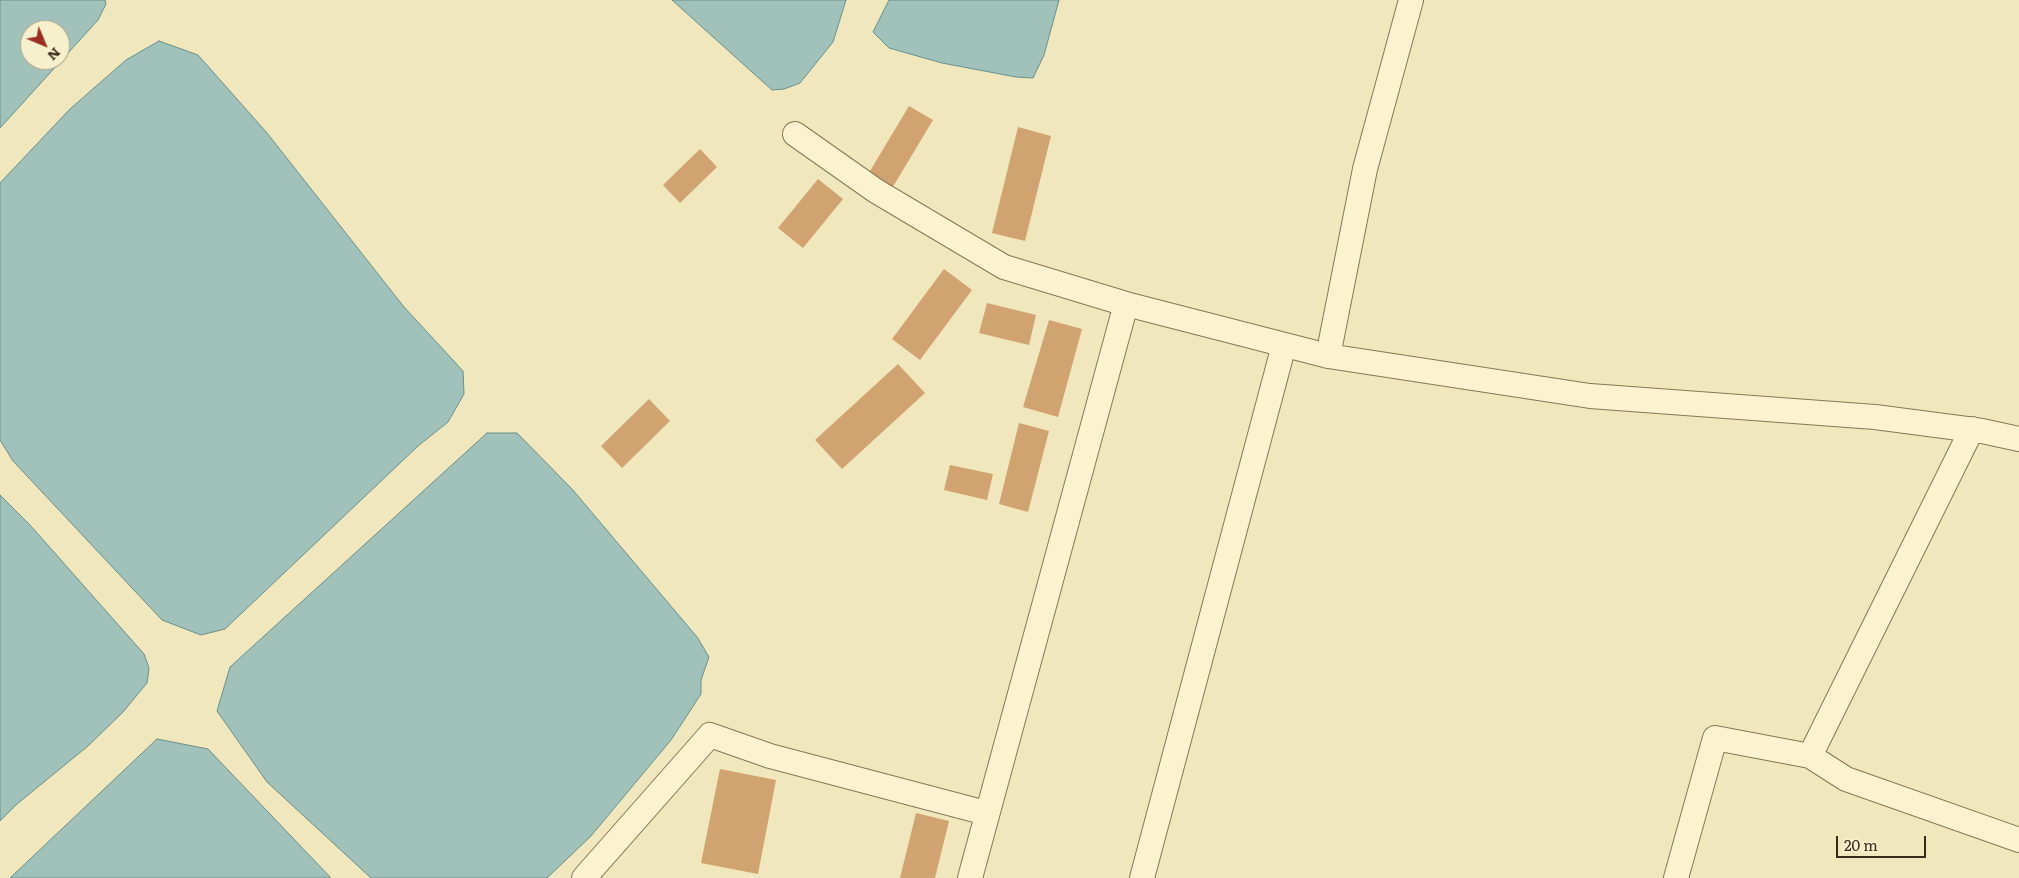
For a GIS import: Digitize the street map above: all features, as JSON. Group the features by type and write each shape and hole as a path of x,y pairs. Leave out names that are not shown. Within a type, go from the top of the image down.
{"street":[{"path":"1328,356 1365,169 1411,0"},
{"path":"795,134 876,191 1004,267 1126,304 1328,356 1590,396 1875,417 1972,429 2019,439"},
{"path":"970,878 986,813 1126,304"},
{"path":"1142,878 1284,345"},
{"path":"1810,756 1972,429"},
{"path":"584,878 710,736 770,756 986,813"},
{"path":"1676,878 1715,738 1810,756 1846,779 2019,840"}],"water":[{"path":"0,0 105,0 106,4 98,20 70,51 70,20 20,20 20,70 53,70 0,128"},
{"path":"672,0 846,0 833,42 800,83 784,89 772,90"},
{"path":"889,0 1059,0 1044,55 1033,78 1016,77 942,63 889,48 873,32"},
{"path":"159,41 198,55 267,133 404,307 463,371 464,394 448,422 418,446 225,629 201,635 162,620 13,461 0,440 0,183 70,109 126,60"},
{"path":"487,433 517,433 572,489 697,637 709,657 701,680 701,694 671,740 591,836 547,878 371,878 267,782 217,711 230,667"},
{"path":"0,495 30,525 144,654 149,668 147,683 123,712 88,746 17,804 0,821"},
{"path":"157,739 208,749 331,878 10,878"}],"building":[{"path":"909,106 933,120 891,190 867,176"},
{"path":"1018,127 1051,136 1025,241 992,233"},
{"path":"700,149 717,167 680,203 663,185"},
{"path":"818,179 843,199 803,248 778,228"},
{"path":"944,269 972,290 920,360 892,339"},
{"path":"987,303 1036,315 1029,345 979,333"},
{"path":"1049,320 1082,329 1058,417 1023,407"},
{"path":"898,364 925,393 842,469 815,440"},
{"path":"649,399 670,421 622,468 601,446"},
{"path":"1019,423 1049,431 1028,512 999,504"},
{"path":"950,465 993,474 987,500 944,490"},
{"path":"720,769 776,780 758,874 701,863"},
{"path":"916,813 949,821 935,878 900,878"}]}
